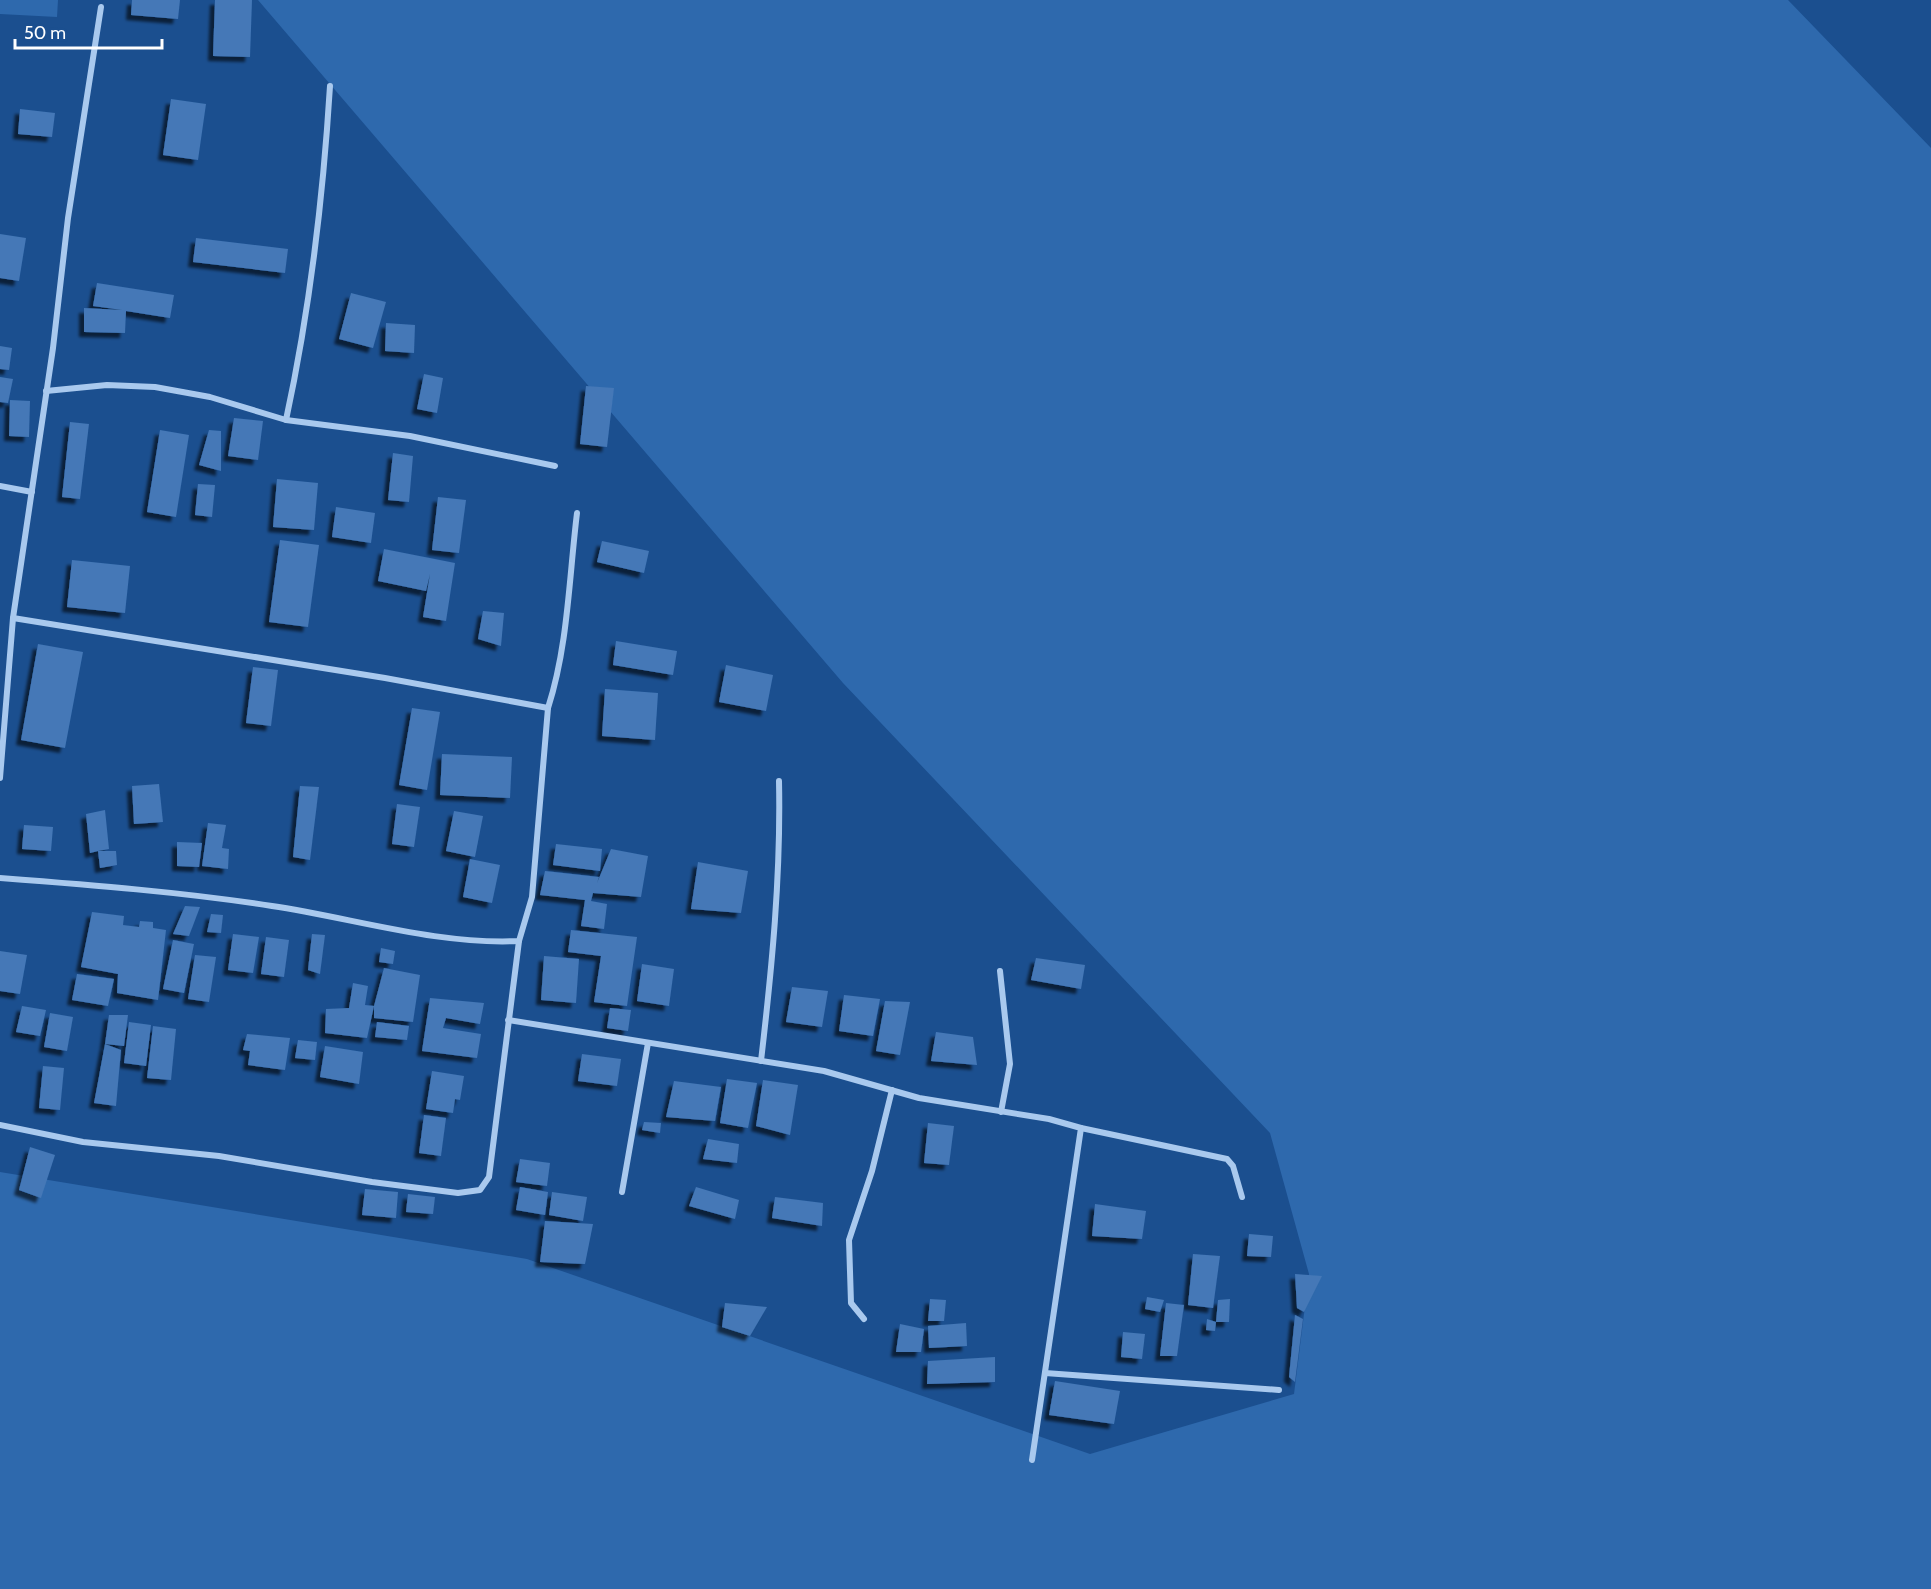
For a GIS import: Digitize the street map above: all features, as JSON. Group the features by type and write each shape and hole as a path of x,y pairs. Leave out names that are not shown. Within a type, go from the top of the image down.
{"street":[{"path":"0,778 13,618 46,391 66,228 101,7"},
{"path":"286,420 316,259 330,86"},
{"path":"46,391 107,385 155,387 210,397 286,420 410,436 555,466"},
{"path":"0,486 32,492"},
{"path":"0,1125 83,1142 219,1156 458,1193 480,1190 489,1177 519,941 532,897 548,708 559,665 577,513"},
{"path":"13,618 385,678 548,708"},
{"path":"761,1061 776,927 780,842 779,781"},
{"path":"0,878 153,891 271,906 443,936 499,942 519,941"},
{"path":"1000,971 1010,1064 1001,1112"},
{"path":"508,1020 824,1071 919,1098 1001,1112 1227,1159 1233,1166 1242,1197"},
{"path":"622,1192 648,1043"},
{"path":"864,1319 851,1303 849,1240 872,1171 892,1090"},
{"path":"1032,1460 1081,1128"},
{"path":"1045,1373 1279,1390"}],"shaded area":[{"path":"0,0 58,0 57,17 0,14"},
{"path":"258,0 1788,0 1931,148 1931,1589 0,1589 0,1172 527,1259 1090,1454 1294,1394 1309,1274 1270,1133 843,683"}],"building":[{"path":"132,0 180,0 178,19 131,15"},
{"path":"215,0 252,0 250,57 213,56"},
{"path":"171,99 206,104 198,160 163,155"},
{"path":"20,109 55,113 52,137 18,134"},
{"path":"0,234 26,238 19,281 0,278"},
{"path":"196,238 288,249 285,273 193,262"},
{"path":"97,283 174,295 170,318 126,311 125,333 84,332 84,308 122,310 93,306"},
{"path":"351,293 386,302 373,348 339,339"},
{"path":"386,323 415,325 414,353 385,351"},
{"path":"0,346 12,348 9,370 0,369"},
{"path":"424,374 443,378 437,413 417,409"},
{"path":"0,377 13,379 8,403 0,402"},
{"path":"586,386 614,388 607,447 580,444"},
{"path":"10,400 30,401 29,437 9,436"},
{"path":"234,418 263,421 258,460 228,456"},
{"path":"70,422 89,424 80,499 62,497"},
{"path":"160,430 189,435 176,517 147,512"},
{"path":"209,430 221,431 221,471 199,465"},
{"path":"393,453 413,456 409,502 388,500"},
{"path":"277,479 318,483 314,530 273,527"},
{"path":"198,484 215,485 212,517 195,515"},
{"path":"438,497 466,500 459,553 432,550"},
{"path":"336,507 375,513 371,543 332,537"},
{"path":"280,540 319,545 308,627 269,622"},
{"path":"602,541 649,551 644,573 597,562"},
{"path":"384,549 455,563 446,621 423,617 430,574 426,591 378,581"},
{"path":"72,560 130,566 125,613 67,607"},
{"path":"483,611 504,613 501,646 478,639"},
{"path":"616,641 677,651 673,675 613,665"},
{"path":"38,644 83,652 65,748 21,740"},
{"path":"726,665 773,675 766,711 719,702"},
{"path":"253,667 278,670 271,726 246,723"},
{"path":"605,689 658,693 655,740 602,736"},
{"path":"412,708 440,712 427,790 399,785"},
{"path":"442,754 512,757 510,798 440,795"},
{"path":"159,784 163,822 134,824 132,786"},
{"path":"300,786 319,787 310,860 293,857"},
{"path":"397,804 420,807 414,847 392,844"},
{"path":"105,810 109,849 90,853 86,814"},
{"path":"454,811 483,816 475,857 446,851"},
{"path":"208,823 226,825 222,848 229,849 228,869 202,866"},
{"path":"24,825 53,827 51,851 22,849"},
{"path":"177,842 202,843 199,867 177,866"},
{"path":"556,844 602,849 600,871 553,865"},
{"path":"611,849 648,856 641,897 593,893 591,901 607,904 604,929 581,926 585,900 540,895 545,871 599,877 597,883"},
{"path":"98,851 116,851 117,865 100,868"},
{"path":"470,859 500,865 492,903 463,897"},
{"path":"698,862 748,871 741,913 691,909"},
{"path":"185,906 200,907 189,936 173,934"},
{"path":"92,912 124,916 123,925 139,927 140,921 153,922 153,928 166,930 158,1000 117,993 118,974 81,967"},
{"path":"211,914 223,915 221,933 207,932"},
{"path":"571,930 637,937 627,1006 594,1002 601,956 568,952"},
{"path":"233,934 259,937 253,973 228,970"},
{"path":"312,934 325,935 320,974 308,970"},
{"path":"266,937 289,940 284,977 261,974"},
{"path":"173,940 194,944 184,993 163,989"},
{"path":"381,948 395,951 393,964 379,962"},
{"path":"0,951 27,955 20,994 0,991"},
{"path":"195,955 216,957 209,1002 188,999"},
{"path":"544,956 579,959 576,1003 541,1000"},
{"path":"1036,958 1085,965 1081,989 1031,980"},
{"path":"642,964 674,969 669,1006 637,1001"},
{"path":"384,968 420,975 413,1022 374,1018 374,1006"},
{"path":"77,974 114,979 108,1006 72,1000"},
{"path":"353,983 368,986 365,1005 374,1006 367,1038 325,1033 326,1009 349,1008"},
{"path":"792,987 828,991 822,1027 786,1022"},
{"path":"844,995 880,999 873,1036 839,1031"},
{"path":"430,998 484,1003 480,1024 446,1018 443,1028 481,1034 477,1058 422,1051"},
{"path":"885,1001 910,1002 900,1055 876,1051"},
{"path":"22,1006 46,1010 40,1036 16,1032"},
{"path":"610,1008 631,1010 628,1031 607,1028"},
{"path":"50,1013 73,1017 67,1051 44,1047"},
{"path":"109,1015 128,1015 124,1046 105,1044"},
{"path":"129,1022 151,1025 146,1066 124,1063"},
{"path":"377,1022 409,1026 407,1040 375,1037"},
{"path":"153,1026 176,1029 171,1080 147,1078"},
{"path":"936,1032 973,1037 977,1065 931,1061"},
{"path":"247,1034 290,1038 285,1070 248,1065 250,1051 243,1050"},
{"path":"298,1040 317,1042 315,1060 295,1058"},
{"path":"105,1044 121,1050 116,1106 94,1103"},
{"path":"325,1046 363,1052 359,1084 320,1077"},
{"path":"582,1054 621,1059 617,1086 578,1081"},
{"path":"43,1066 64,1068 60,1110 39,1108"},
{"path":"432,1071 464,1076 460,1100 455,1099 453,1113 426,1109"},
{"path":"727,1079 757,1083 748,1128 720,1123"},
{"path":"763,1080 798,1085 790,1135 756,1126"},
{"path":"674,1081 721,1087 715,1121 666,1117"},
{"path":"424,1115 446,1118 441,1156 419,1153"},
{"path":"644,1122 661,1123 660,1133 642,1130"},
{"path":"928,1123 954,1126 949,1165 924,1163"},
{"path":"708,1139 739,1144 737,1163 703,1159"},
{"path":"30,1147 55,1155 41,1198 19,1190"},
{"path":"520,1159 550,1163 547,1186 516,1182"},
{"path":"520,1187 548,1192 545,1215 516,1210"},
{"path":"696,1187 739,1200 735,1219 689,1206"},
{"path":"365,1189 398,1192 396,1218 362,1215"},
{"path":"552,1192 587,1197 583,1221 549,1215"},
{"path":"408,1194 435,1197 433,1214 406,1212"},
{"path":"775,1197 823,1203 822,1226 772,1218"},
{"path":"1095,1204 1146,1211 1142,1239 1092,1236"},
{"path":"545,1221 593,1224 585,1264 540,1262"},
{"path":"1249,1234 1273,1236 1271,1257 1247,1256"},
{"path":"1193,1254 1220,1256 1213,1308 1188,1305"},
{"path":"1295,1274 1322,1276 1304,1312 1297,1308"},
{"path":"1147,1297 1164,1300 1160,1312 1145,1309"},
{"path":"930,1299 946,1300 944,1321 928,1321"},
{"path":"1230,1299 1229,1322 1216,1322 1218,1300"},
{"path":"725,1303 767,1307 750,1336 722,1327"},
{"path":"1166,1303 1184,1305 1177,1356 1160,1356"},
{"path":"1295,1315 1303,1319 1295,1382 1289,1377"},
{"path":"1207,1319 1216,1322 1215,1331 1206,1330"},
{"path":"966,1323 967,1346 929,1348 928,1326"},
{"path":"900,1324 924,1329 921,1352 896,1352"},
{"path":"1123,1332 1145,1334 1142,1359 1121,1357"},
{"path":"995,1357 995,1382 927,1384 928,1361"},
{"path":"1055,1381 1120,1391 1114,1424 1049,1415"}]}
